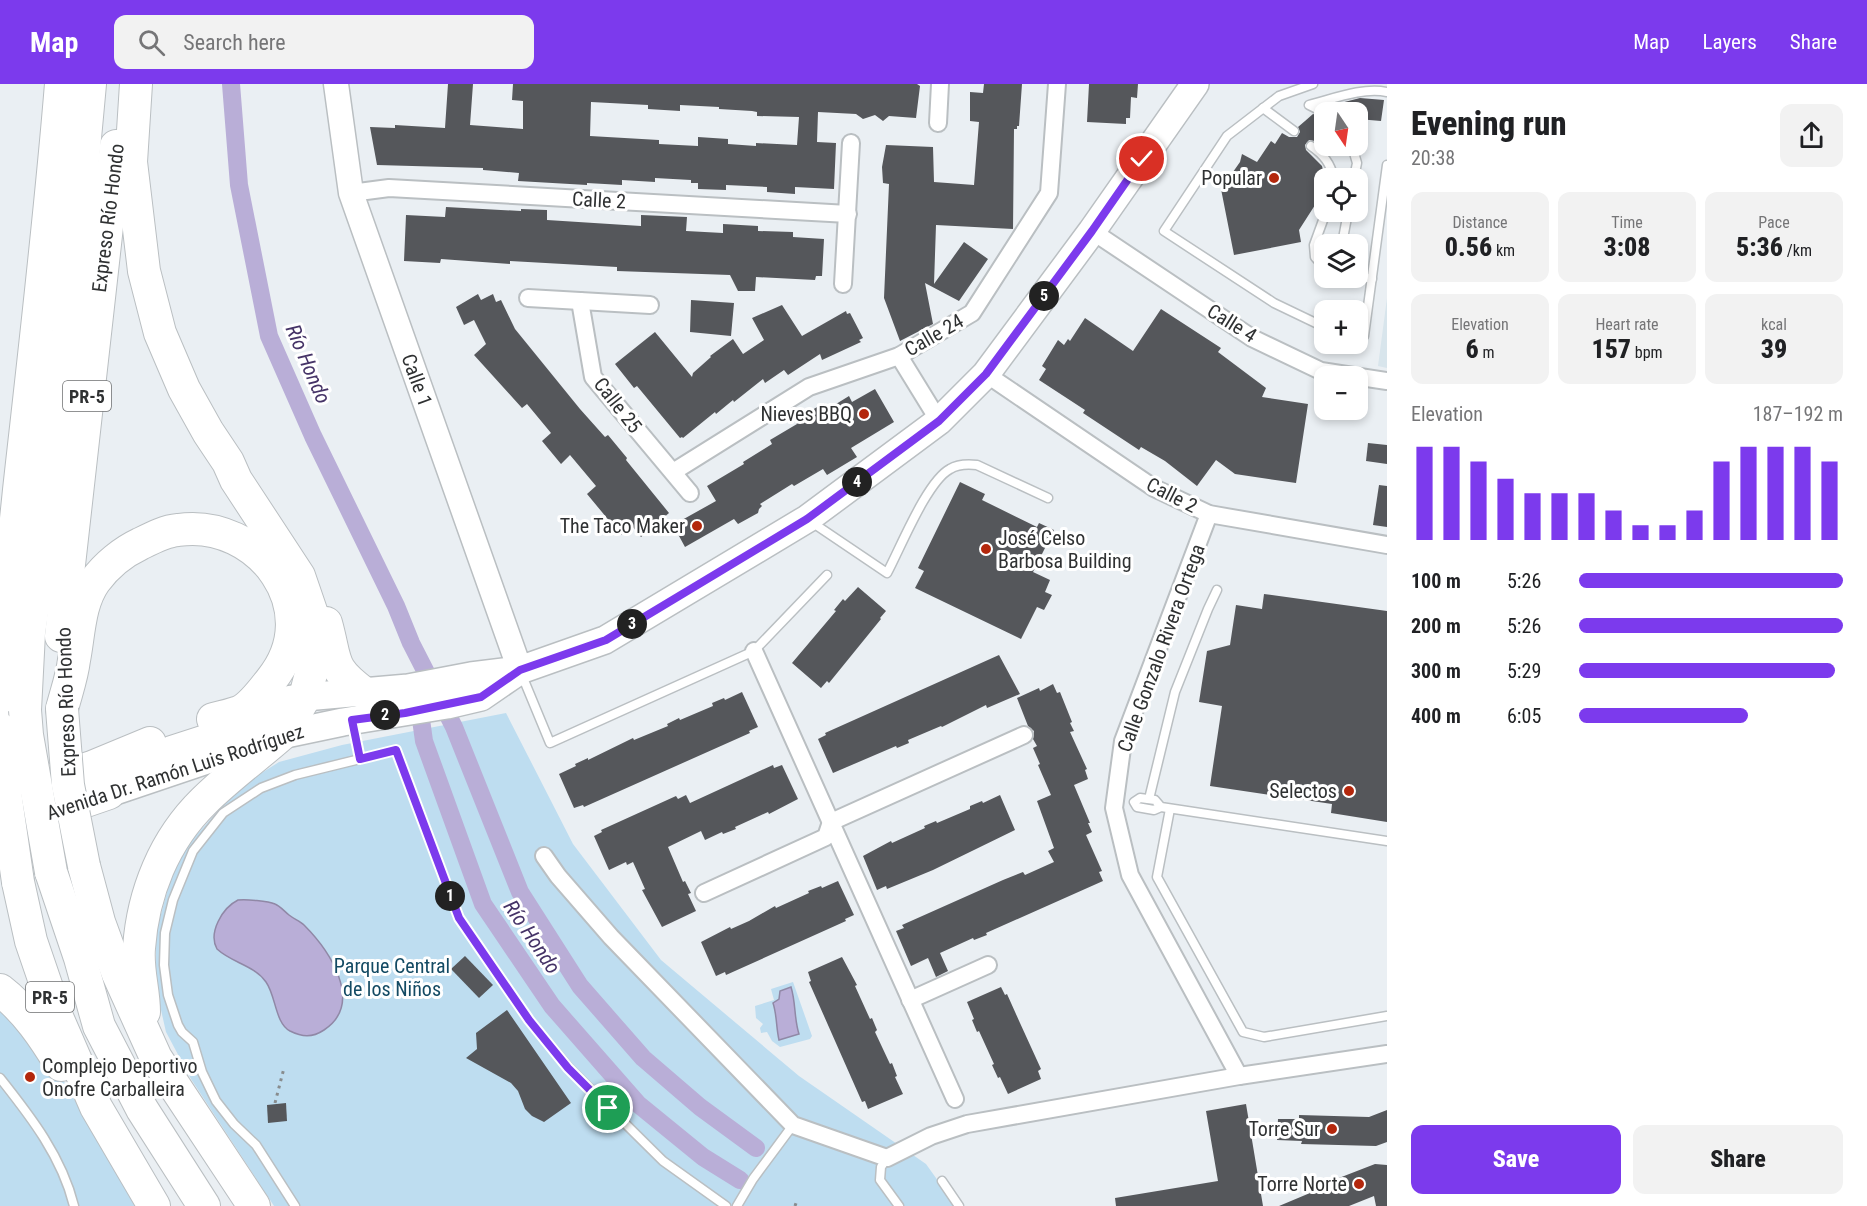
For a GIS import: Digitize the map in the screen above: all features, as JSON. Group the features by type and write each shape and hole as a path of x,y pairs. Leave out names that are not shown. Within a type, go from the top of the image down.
{"highway":[{"path":"61,84 42,289 0,677 12,709 27,735 51,872 80,958 99,1026 141,1109 204,1206"},
{"path":"12,709 29,633 43,538 67,332 90,84"},
{"name":"Expreso Río Hondo","path":"123,84 61,630 62,709 68,785 84,866 99,922 143,1034 179,1094 254,1206"},
{"path":"109,793 128,772 188,746 288,715 300,707 305,697 315,658 316,637 306,595 298,576 236,480 228,462 184,389 167,351 152,307 138,236 131,162 136,84"},
{"path":"228,462 241,474 312,582 322,610 336,667 347,680 360,710"},
{"path":"0,522 21,477"},
{"path":"62,709 84,608 94,582 112,563 130,549 156,536 178,530 198,529 224,535 244,544 272,567 291,602 292,638 287,657 262,692 242,711"},
{"name":"Avenida Dr. Ramón Luis Rodríguez","path":"0,792 54,780 170,735 242,711"},
{"name":"PR-5","path":"0,729 6,799 18,882 31,941 41,972 96,1107 154,1206"},
{"path":"143,1034 144,999 138,962 139,946 144,914 156,870 170,842 204,801 281,735"},
{"name":"Avenida Dr. Ramón Luis Rodríguez","path":"0,827 109,793"},
{"path":"80,958 134,1052 179,1094"},
{"path":"0,990 35,1024 75,1088 96,1107"}],"main road":[{"name":"Avenida Dr. Ramón Luis Rodríguez","path":"109,793 360,710 408,688 476,686 606,640 807,519 939,421 986,374 1092,231 1195,84"},
{"name":"Avenida Dr. Ramón Luis Rodríguez","path":"242,711 305,697 360,710"}],"street":[{"name":"Calle 1","path":"336,84 351,193 520,670"},
{"path":"938,123 940,84"},
{"name":"Calle 24","path":"673,472 809,387 898,356 972,313 1049,193 1057,84"},
{"path":"843,284 851,143"},
{"name":"Calle 2","path":"351,193 389,188 848,214"},
{"name":"Calle 4","path":"1092,231 1252,338 1321,371 1387,381"},
{"path":"528,298 650,305"},
{"name":"Calle 25","path":"580,301 593,377 690,493"},
{"path":"898,356 939,421"},
{"name":"Calle 2","path":"986,374 1154,488 1209,514 1387,545"},
{"name":"Calle Gonzalo Rivera Ortega","path":"1209,514 1123,741 1114,808 1130,875 1239,1076"},
{"path":"754,651 955,1100"},
{"path":"704,892 826,837 831,822 1024,735"},
{"path":"544,856 558,876 611,937 793,1125 887,1158 931,1136 967,1124 1239,1076 1387,1054"},
{"path":"910,1000 988,965"}],"lane":[{"path":"1313,84 1279,96 1227,136 1164,231 1275,303 1314,322"},
{"path":"1321,102 1383,89"},
{"path":"1263,108 1294,131"},
{"path":"1311,146 1324,155 1331,168"},
{"path":"1368,308 1387,165"},
{"path":"1368,278 1372,279"},
{"path":"807,519 887,573 933,484 950,468 965,464 977,465 1048,498"},
{"path":"520,670 550,743 754,651 826,575"},
{"path":"1149,799 1175,692 1217,591"},
{"path":"360,710 360,759"},
{"path":"295,1206 256,1145 234,1124 216,1101 202,1072 194,1042 182,1032 178,1025 168,995 164,965 165,933 172,900 193,851 223,813 261,788 295,775 396,750 459,918 529,1020 568,1068 663,1161 726,1206"},
{"path":"1115,801 1134,802 1140,798 1149,799 1155,800 1165,808"},
{"path":"1134,802 1137,807 1154,810 1165,808 1387,841"},
{"path":"1165,808 1156,877 1243,1032 1264,1037 1387,1016"},
{"path":"0,1078 35,1121 68,1182 74,1206"},
{"path":"737,1206 753,1179 793,1125"},
{"path":"887,1158 881,1167 880,1180 899,1206"},
{"path":"942,1181 959,1206"}],"path":[{"path":"275,1103 284,1068"}],"shaded area":[{"path":"1387,298 1387,368 1378,366"},
{"path":"238,900 262,901 277,905 304,925 323,948 339,977 342,992 342,1006 336,1019 324,1030 307,1036 290,1031 281,1022 269,988 261,976 217,949 214,936 218,921"},
{"path":"791,987 799,1034 779,1040 773,1003 779,999 780,991"}],"green space":[{"name":"Parque Central de los Niños","path":"506,713 573,844 661,960 799,1076 926,1164 956,1206 274,1206 191,1079 166,1032 156,988 156,933 176,858 239,787 279,762 342,745"},
{"path":"793,982 812,1036 810,1039 780,1047 772,1041 767,1032 761,1033 760,1028 763,1024 756,1018 755,1006 774,1000 771,989"},
{"name":"Complejo Deportivo Onofre Carballeira","path":"0,1002 41,1042 136,1206 0,1206"}],"building":[{"path":"448,84 473,84 470,125 523,129 523,101 512,100 513,84 917,84 920,86 916,118 889,116 883,121 875,115 863,119 856,114 818,112 817,142 836,143 834,189 795,187 795,194 767,192 767,187 726,185 726,190 698,189 698,183 691,183 691,180 655,178 655,182 622,180 622,185 587,183 587,185 518,181 519,173 483,170 483,168 377,165 370,127 395,128 395,125 445,128","holes":["591,102 648,105 648,109 680,111 680,105 719,107 719,109 757,112 757,116 799,117 797,145 728,144 728,139 698,137 698,146 659,144 659,140 590,136"]},
{"path":"984,84 1022,84 1019,126 1014,129 1013,229 936,225 934,284 964,242 988,259 959,301 925,283 933,324 900,341 884,298 889,184 883,183 882,167 886,145 933,147 934,182 974,185 979,122 970,121 970,92 983,93"},
{"path":"1089,84 1138,84 1137,98 1131,97 1130,118 1126,118 1126,124 1087,122"},
{"path":"1360,98 1384,100 1381,121 1368,120 1368,102 1344,102"},
{"name":"Popular","path":"1313,114 1314,141 1309,140 1305,145 1306,150 1322,168 1314,168 1314,207 1299,230 1301,242 1234,255 1221,189 1240,162 1242,154 1257,162 1271,141 1275,144 1282,133 1289,137 1297,137 1300,132 1298,127"},
{"path":"446,207 547,210 547,220 641,226 641,215 687,217 686,231 723,233 723,224 758,226 758,231 793,232 793,237 824,239 822,276 816,276 815,280 756,277 755,291 738,291 730,275 617,271 617,267 510,261 510,264 441,259 440,263 404,261 406,215 445,217"},
{"path":"478,294 481,300 493,294 496,302 501,300 515,329 580,409 605,437 608,435 669,513 641,537 632,526 621,535 587,494 596,486 570,455 561,464 542,441 551,433 527,404 522,408 474,355 486,344 474,320 464,325 456,307"},
{"path":"691,300 734,303 731,336 690,332"},
{"path":"782,305 802,336 846,311 847,314 850,313 863,338 859,340 861,342 822,360 820,354 788,375 784,370 765,383 763,379 734,402 733,400 716,414 715,412 683,438 680,438 637,386 634,388 615,364 655,332 692,377 693,373 710,356 733,339 743,354 764,340 752,318"},
{"path":"1161,309 1221,348 1218,352 1266,388 1262,397 1308,404 1296,483 1235,474 1216,460 1197,486 1165,461 1141,447 1139,450 1083,413 1085,410 1039,380 1046,369 1042,366 1058,340 1064,345 1068,339 1070,341 1085,318 1133,351"},
{"path":"875,389 894,422 851,448 857,457 827,475 823,469 794,486 792,484 760,504 762,506 758,513 738,524 734,519 685,547 673,525 716,501 707,486 744,464 743,462 772,444 770,440 797,424 795,420 824,403 828,409 849,396 852,402"},
{"path":"1368,443 1387,445 1387,464 1366,461"},
{"name":"José Celso Barbosa Building","path":"960,482 985,494 982,500 1037,527 1039,523 1054,530 1033,572 1050,580 1045,592 1052,595 1044,610 1037,607 1021,639 915,588 924,571 918,568"},
{"path":"1379,485 1387,486 1387,527 1373,525"},
{"path":"858,587 886,611 829,683 827,681 821,688 792,663 836,611 834,610 843,599 845,601"},
{"path":"1264,594 1387,611 1387,822 1331,813 1332,804 1210,786 1222,706 1199,702 1207,651 1230,645 1236,605 1262,609"},
{"path":"999,655 1020,694 987,708 986,705 942,727 908,740 909,743 897,748 896,746 833,773 818,739 826,735 825,733"},
{"path":"1053,684 1057,693 1060,692 1072,722 1070,723 1074,731 1070,732 1087,769 1085,770 1088,779 1074,785 1090,823 1088,823 1092,832 1086,835 1102,871 1099,872 1103,881 986,933 987,935 974,940 973,938 940,953 948,971 936,977 928,958 911,966 896,931 904,928 902,925 1003,880 1023,872 1025,875 1054,862 1048,851 1054,848 1037,801 1051,795 1033,748 1037,746 1033,739 1034,731 1028,726 1017,698 1039,688 1040,691"},
{"path":"742,692 758,727 749,731 750,733 584,807 583,805 574,808 559,774 588,758 588,760 633,738 634,740 668,726 667,724 679,718 680,720 713,706 712,703"},
{"path":"773,765 774,768 782,765 798,799 723,834 722,832 705,840 701,831 668,847 683,882 685,881 691,893 688,894 696,911 662,927 642,890 645,889 633,862 627,865 626,862 609,870 594,836 602,832 601,830 676,796 678,799 686,795 690,803"},
{"path":"1000,795 1015,830 933,870 887,889 886,886 877,890 863,856 891,841 892,843 925,828 924,826 936,821 937,823 970,809 970,806"},
{"path":"838,881 854,915 845,919 846,921 726,975 725,972 716,976 701,942 730,927 731,929 749,921 775,906 776,908 809,893 808,891"},
{"path":"465,956 493,985 479,998 451,969"},
{"path":"842,957 857,985 855,986 870,1019 872,1018 877,1030 875,1032 890,1064 892,1063 897,1076 895,1077 903,1094 868,1109 865,1101 862,1102 809,982 811,981 808,972"},
{"path":"1001,987 1005,995 1007,994 1041,1069 1038,1071 1041,1079 1008,1094 992,1065 994,1064 979,1031 977,1032 967,1002"},
{"path":"507,1010 571,1103 544,1122 532,1116 525,1109 518,1091 511,1083 466,1058 477,1049 476,1033"},
{"path":"286,1103 287,1121 268,1123 267,1105"},
{"path":"1246,1104 1263,1206 1116,1206 1115,1198 1218,1181 1206,1111"},
{"name":"Torre Sur","path":"1387,1110 1387,1142 1376,1146 1301,1144 1302,1141 1277,1140 1278,1119 1299,1119 1299,1115 1369,1117"},
{"name":"Torre Norte","path":"1375,1164 1387,1165 1387,1206 1376,1206 1374,1196 1349,1206 1279,1206 1310,1193 1308,1190"}],"waterway":[{"name":"Río Hondo","path":"231,84 239,185 269,336 313,436 396,606 411,643 454,727 520,892 580,986 643,1058 700,1107 756,1148"},
{"name":"Río Hondo","path":"418,698 424,741 483,904 552,1006 638,1104 703,1157 740,1180"}],"place":[{"name":"Popular","path":"1274,178"},
{"name":"Nieves BBQ","path":"864,414"},
{"name":"The Taco Maker","path":"697,526"},
{"name":"José Celso Barbosa Building","path":"986,549"},
{"name":"Selectos","path":"1349,791"},
{"name":"Complejo Deportivo Onofre Carballeira","path":"30,1077"},
{"name":"Torre Sur","path":"1332,1129"},
{"name":"Torre Norte","path":"1359,1184"}],"route":[{"path":"608,1108 568,1068 529,1020 485,959 459,918 396,750 360,759 352,720 405,713 481,697 520,670 606,640 807,519 939,421 986,374 1092,231 1142,159"}]}
